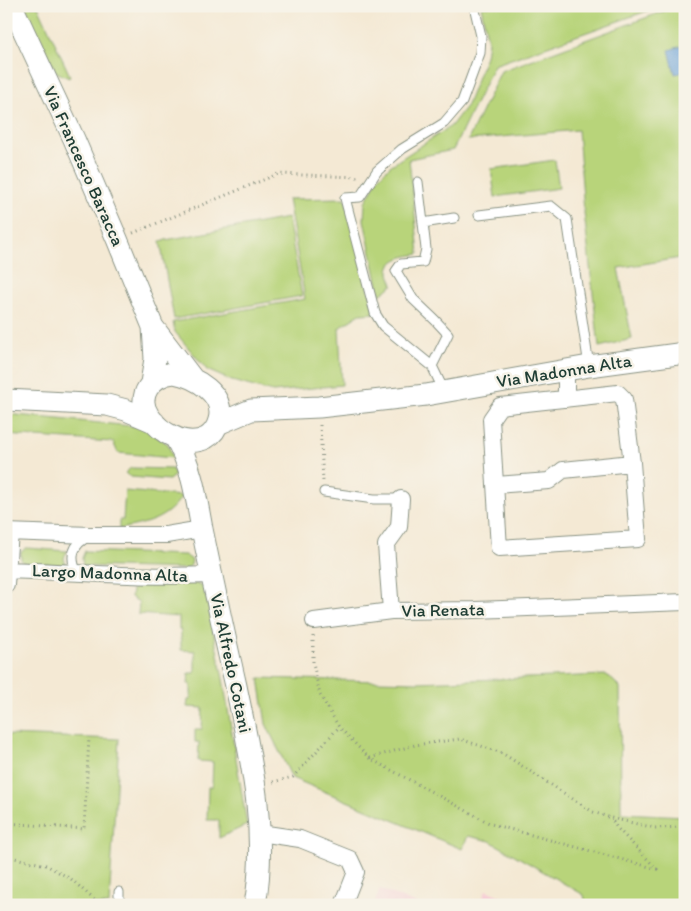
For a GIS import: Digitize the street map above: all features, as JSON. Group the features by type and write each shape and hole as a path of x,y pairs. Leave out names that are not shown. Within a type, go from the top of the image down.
{"street":[{"name":"Via Francesco Baracca","path":"12,6 117,239 152,327 155,359 150,385"},
{"name":"Via Francesco Baracca","path":"152,327 200,384"},
{"name":"Via Madonna Alta","path":"107,405 138,395 159,376 174,373 251,410 318,407 426,395 589,366 685,353"},
{"path":"566,371 566,399"},
{"path":"200,384 218,402 220,409 214,430"},
{"path":"150,385 146,394 146,409 154,422"},
{"path":"618,393 624,399 632,463 638,538 499,548 491,419 500,406 618,393"},
{"name":"Via Madonna Alta","path":"6,400 107,405 126,410 154,422 163,431 175,437 195,441 202,440 214,430 251,410"},
{"name":"Via Alfredo Cotani","path":"195,493 199,458 214,430"},
{"name":"Via Alfredo Cotani","path":"175,437 188,463 195,493 256,786 260,833 258,884 255,905"},
{"path":"496,485 549,481 563,470 632,463"},
{"name":"Via Renata","path":"401,499 399,527 386,545 390,611 475,610 685,602"},
{"name":"Largo Madonna Alta","path":"8,532 166,535 202,529"},
{"path":"7,577 8,532"},
{"name":"Largo Madonna Alta","path":"7,577 77,572 114,575 212,575"},
{"path":"314,621 390,611"},
{"path":"260,833 300,839 350,859 356,872 343,905"}],"lane":[{"path":"444,391 432,366 383,326 375,313 345,198 360,197 377,171 402,149 444,123 462,102 480,53 481,36 474,6"},
{"path":"418,182 426,249 423,262 401,264 396,271 413,299 448,334 432,366"},
{"path":"480,215 550,206 567,219 589,366"},
{"path":"423,223 454,218"},
{"name":"Via Renata","path":"324,492 374,499 401,499"},
{"path":"77,572 73,565 74,549 79,541 90,535"},
{"path":"119,892 119,905"}],"path":[{"path":"117,239 278,174 373,177"},
{"path":"318,407 324,492"},
{"path":"314,621 313,663 320,695 339,727 369,758 491,824 626,859 657,869 617,828 611,818"},
{"path":"256,786 293,777 339,727"},
{"path":"6,823 84,829 90,738"},
{"path":"369,758 415,745 460,739 502,753 593,812 655,828 685,827"},
{"path":"6,856 46,865 71,879 100,905"}],"shaded area":[{"path":"380,889 419,905 374,905"},
{"path":"486,890 522,905 480,905"}],"green space":[{"path":"25,6 38,6 70,76 69,78 56,72"},
{"path":"481,6 661,6 494,65 453,150 409,159 419,254 400,258 392,263 389,275 393,285 380,295 364,220 365,202 379,177 390,166 451,126 467,105 486,56 488,42"},
{"path":"678,6 685,6 685,274 680,258 618,268 632,339 599,347 584,212 578,130 468,140 501,71"},
{"path":"555,160 559,188 495,197 491,169"},
{"path":"345,198 375,313 360,314 339,328 342,385 273,392 232,381 207,370 175,332 173,322 305,299 288,199"},
{"path":"288,218 302,296 174,319 160,241"},
{"path":"6,414 142,427 168,444 173,458 118,453 113,442 6,435"},
{"path":"131,468 172,469 175,475 169,480 131,477 125,473"},
{"path":"125,491 182,496 169,511 155,520 119,529 119,520 123,520"},
{"path":"26,548 67,551 64,558 66,565 23,563 21,552"},
{"path":"85,551 185,555 192,560 191,565 187,569 83,566 82,558"},
{"path":"133,583 193,583 204,586 223,679 247,825 219,838 219,820 207,820 208,787 212,787 213,762 198,761 199,742 195,742 195,729 202,729 203,708 187,707 188,700 191,699 191,684 188,684 189,673 195,673 195,651 181,650 179,617 138,614 139,602 131,597"},
{"path":"607,675 620,687 621,813 685,816 685,905 586,905 584,895 490,841 468,836 462,849 292,778 266,724 259,678 417,682"},
{"path":"6,735 119,739 109,905 36,905 6,902"}],"water":[{"path":"685,45 685,72 675,74 669,50"}]}
